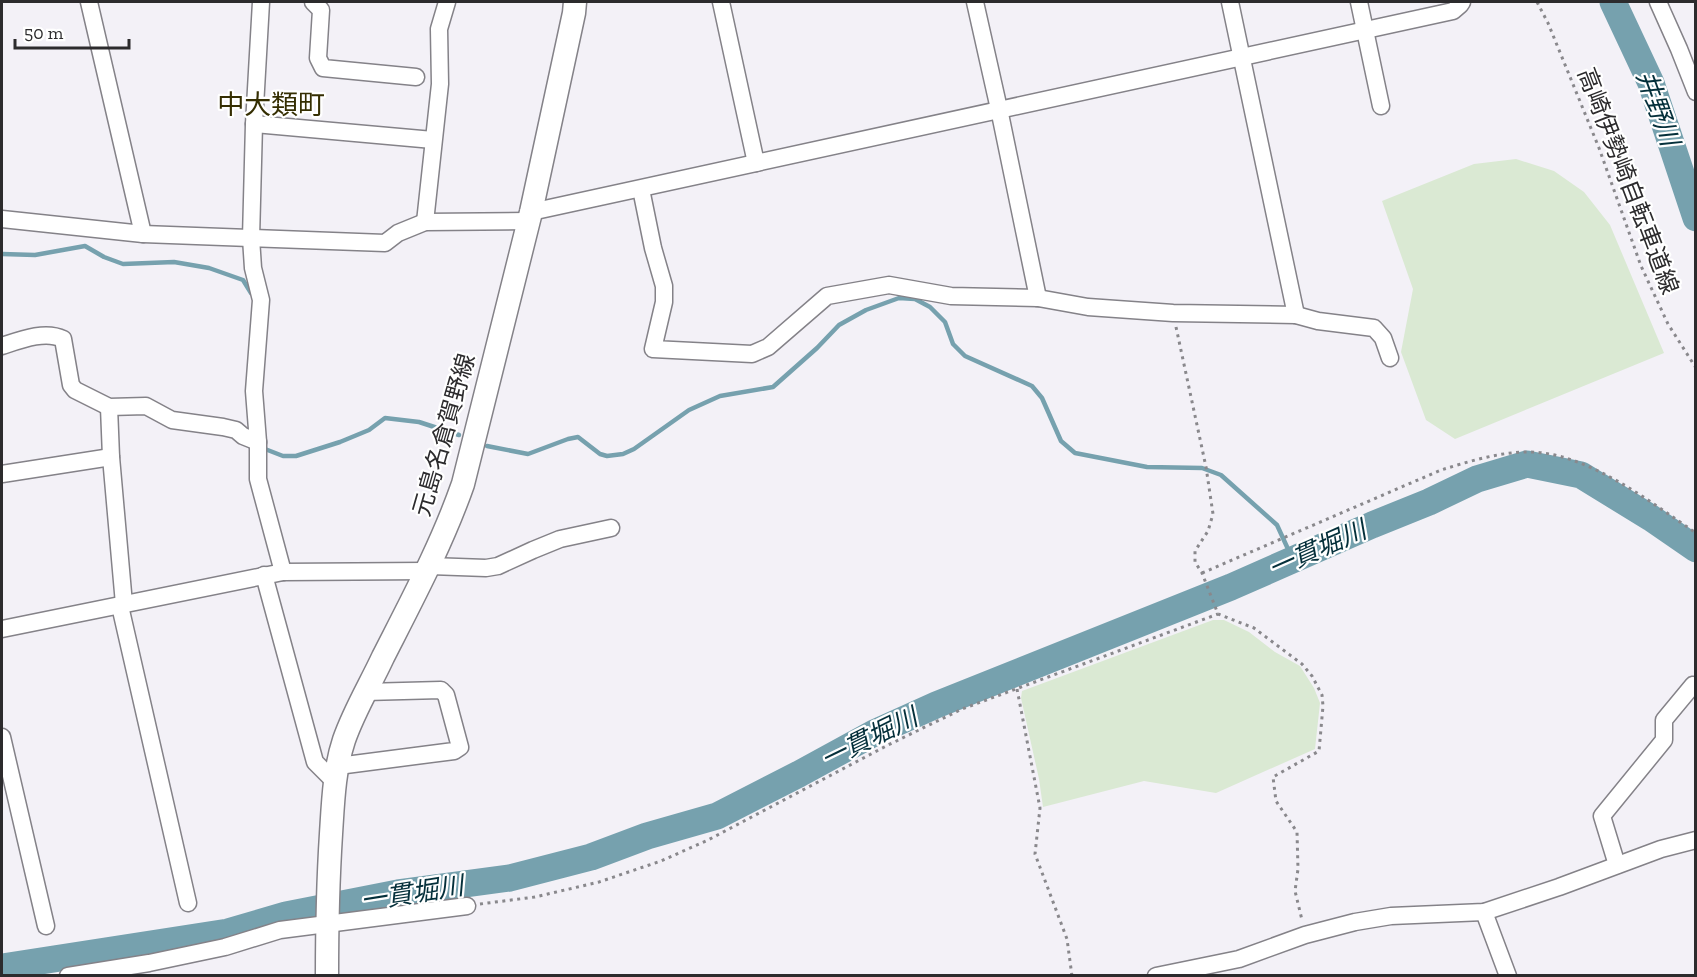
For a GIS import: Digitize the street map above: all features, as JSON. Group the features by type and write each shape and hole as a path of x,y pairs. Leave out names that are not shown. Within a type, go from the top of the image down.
{"main road":[{"name":"元島名倉賀野線","path":"327,975 327,890 336,774 344,741 365,692 428,569 451,518 463,484 530,217 575,2"}],"street":[{"path":"89,2 143,234"},
{"path":"261,2 254,124 251,238 253,268 261,300 254,391 258,479 283,572"},
{"path":"313,2 321,10 318,58 323,68 416,77"},
{"path":"425,222 440,84 439,29 447,2"},
{"path":"721,2 756,163"},
{"path":"975,2 1038,298"},
{"path":"1230,2 1296,315"},
{"path":"1359,2 1381,106"},
{"path":"2,219 143,234 385,243 398,233 425,222 530,217 756,163 1453,11 1462,2"},
{"path":"1658,2 1695,92"},
{"path":"254,124 434,140"},
{"path":"641,189 653,249 664,286 664,302 653,349 752,354 768,346 827,296 889,285 951,296 1038,298 1089,307 1173,314 1296,315 1318,321 1374,328 1383,338 1390,358"},
{"path":"2,346 49,335 57,336 63,339 71,386 75,390 109,407 146,406 172,420 236,430 243,436 258,442"},
{"path":"109,407 122,605 188,903"},
{"path":"2,474 111,457"},
{"path":"2,629 283,572 408,572 428,569 486,568 498,566 532,549 560,539 611,528"},
{"path":"264,575 315,762 336,774 454,751 460,747 446,695 441,690 365,692"},
{"path":"1617,865 1602,816 1664,740 1664,720 1693,686 1695,687"},
{"path":"2,737 46,926"},
{"path":"1156,975 1239,959 1305,935 1355,922 1391,916 1484,912 1661,849 1695,840"},
{"path":"68,975 150,969 280,930 467,906"},
{"path":"1484,912 1508,975"}],"path":[{"name":"高崎伊勢崎自転車道線","path":"1537,2 1599,148 1641,266 1668,324 1695,368"},
{"path":"1173,314 1206,467 1213,514 1208,531 1195,551 1195,562 1202,573 1217,612"},
{"path":"1202,573 1441,470 1475,459 1527,452 1558,456 1600,472 1647,500 1695,533"},
{"path":"467,906 545,895 598,882 662,861 708,840 888,745 963,709 1217,612 1254,628 1302,664 1312,676 1322,695 1319,751 1273,777 1276,801 1297,832 1298,869 1295,891 1305,935"},
{"path":"1017,689 1040,808 1035,854 1067,939 1071,975"}],"green space":[{"path":"1516,159 1554,171 1584,192 1610,225 1664,353 1455,439 1426,420 1401,352 1413,289 1382,201 1474,164"},
{"path":"1213,620 1224,620 1249,632 1275,652 1300,666 1314,688 1320,703 1315,749 1216,793 1144,781 1043,807 1021,698 1022,691"}],"waterway":[{"name":"井野川","path":"1613,2 1651,83 1696,218"},
{"path":"2,254 35,255 85,246 104,257 123,264 174,262 209,268 243,280 251,293"},
{"path":"487,446 528,454 578,437 600,454 607,456 623,454 634,449 689,410 720,396 773,387 839,325 866,310 899,298 915,299 930,307 945,322 953,344 965,356 1032,386 1042,398 1061,441 1075,453 1147,467 1202,468 1221,475 1277,525 1293,560"},
{"path":"265,449 283,456 296,456 369,430 385,418 419,422 459,435"},
{"name":"一貫堀川","path":"2,967 228,932 286,915 398,893 510,878 591,857 647,836 717,816 874,733 936,705 1231,587 1477,479 1527,464 1581,475 1696,549"}],"district":[{"name":"中大類町","path":"271,105"}]}
